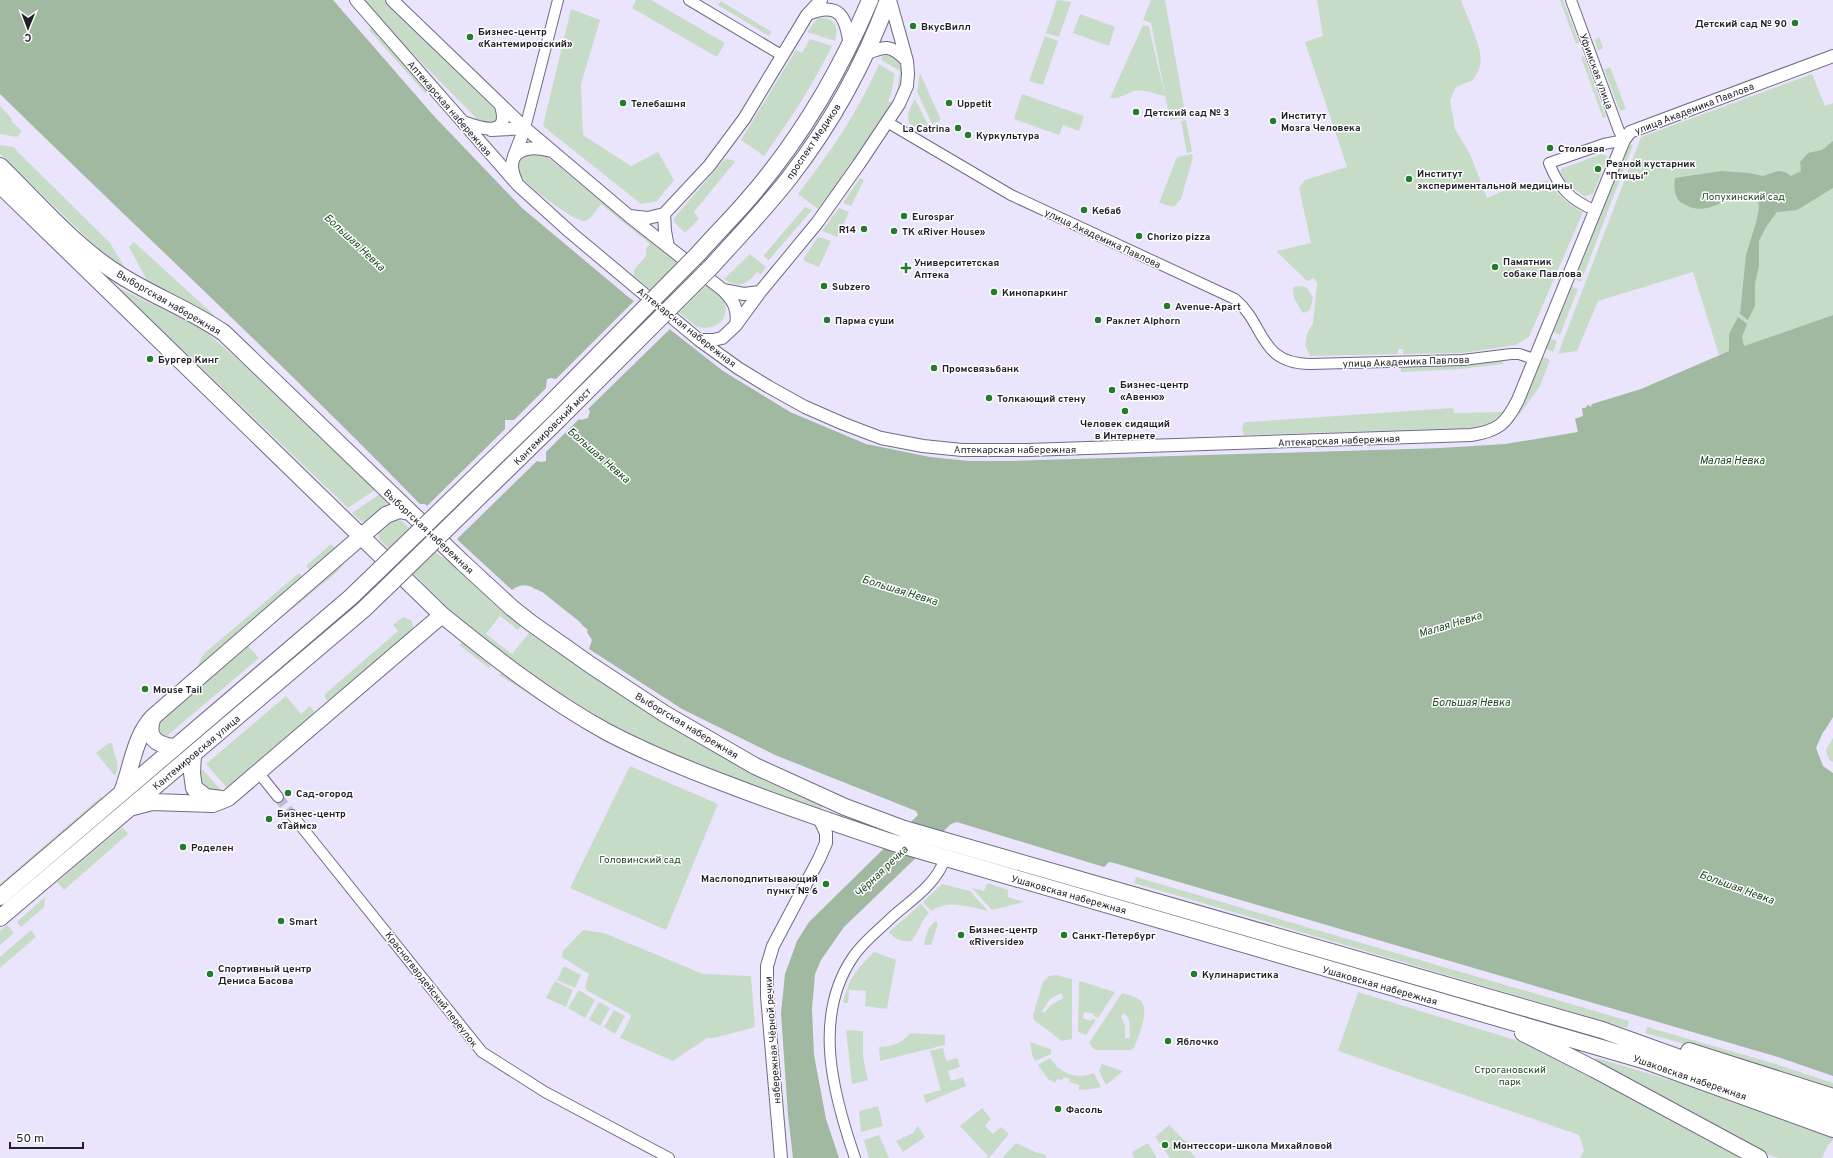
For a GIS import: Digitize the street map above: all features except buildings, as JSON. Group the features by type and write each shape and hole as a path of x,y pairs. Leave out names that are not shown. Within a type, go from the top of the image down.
{"main road":[{"name":"проспект Медиков","path":"698,254 744,205 783,155 826,90 850,46 870,0"},
{"name":"проспект Медиков","path":"712,266 790,176 830,116 865,54 889,0"},
{"name":"Выборгская набережная","path":"0,166 90,254 120,276 188,311 224,333 409,512 512,608 592,666 666,714 755,766 845,807 936,839"},
{"name":"Выборгская набережная","path":"0,185 442,615 504,665 562,705 607,732 645,751 692,771 819,818 923,851"},
{"name":"Кантемировский мост","path":"378,571 545,408 698,254"},
{"name":"Кантемировский мост","path":"390,584 553,425 712,266"},
{"path":"122,794 139,737 145,726 153,717 391,512 399,510 409,512"},
{"name":"Кантемировская улица","path":"0,897 351,597 378,571"},
{"name":"Кантемировская улица","path":"0,918 363,610 390,584"},
{"path":"129,808 152,802 214,804 228,798 442,615"},
{"path":"153,717 150,725 150,733 154,739 159,744 174,747"},
{"path":"193,755 192,773 194,788 206,797 213,799 228,798"},
{"name":"Ушаковская набережная","path":"936,839 1602,1030 1833,1113"},
{"name":"Ушаковская набережная","path":"923,851 1643,1060 1833,1129"},
{"path":"1470,1011 1530,1036 1759,1158"},
{"path":"1602,1030 1636,1036 1728,1062 1833,1097"}],"street":[{"name":"Аптекарская набережная","path":"356,0 518,185 581,241 699,340 769,388 805,407 881,438 923,446 962,450 1028,450 1481,434 1496,428 1509,418 1518,400 1534,359"},
{"path":"392,0 501,106 526,128 629,216 732,299 738,316 736,325"},
{"path":"518,185 512,169 514,157 526,128 558,0"},
{"path":"689,0 783,56"},
{"path":"629,216 648,218 664,214 724,148 744,119 807,15 821,0"},
{"path":"699,340 713,340 722,338 736,325 760,292 817,223 902,100 907,86 907,61 889,0"},
{"name":"Уфимская улица","path":"1571,0 1617,125 1624,140"},
{"path":"807,15 827,9 835,10 846,21 850,46"},
{"path":"865,54 879,48 894,49 907,61"},
{"name":"улица Академика Павлова","path":"887,122 1011,195 1235,298 1245,307 1271,350 1289,362 1310,364 1463,360 1511,354 1518,354 1534,359 1624,140 1630,132 1833,56"},
{"path":"490,130 501,123 503,114 501,106"},
{"path":"462,122 490,130 526,128"},
{"path":"1596,211 1580,203 1562,189 1549,163 1604,144 1624,140"},
{"path":"514,157 521,151 536,147 554,152"},
{"path":"664,214 668,247"},
{"path":"722,290 744,294 760,292"},
{"path":"258,772 278,797"},
{"name":"Красногвардейский переулок","path":"292,815 482,1052 545,1092 669,1158"},
{"name":"набережная Чёрной речки","path":"781,1158 768,1009 767,970 773,946 824,850 826,833 819,818"},
{"path":"855,1158 844,1125 831,1063 830,1013 841,977 854,956 932,881 946,858"}],"green space":[{"path":"364,0 384,0 496,110 499,114 495,124 482,124 407,48"},
{"path":"636,0 651,0 725,43 717,57 632,8"},
{"path":"1057,0 1071,2 1059,37 1046,33"},
{"path":"1151,0 1165,0 1186,118 1170,120 1151,23 1143,20"},
{"name":"Институт экспериментальной медицины","path":"1317,0 1461,0 1478,43 1481,60 1478,72 1473,80 1456,87 1450,100 1455,129 1470,154 1487,198 1517,185 1519,191 1547,180 1563,198 1583,212 1529,337 1516,345 1462,353 1403,354 1403,349 1398,349 1398,354 1310,356 1305,345 1307,334 1313,323 1317,283 1314,278 1307,281 1276,251 1311,243 1299,188 1305,180 1347,167 1305,42 1323,36"},
{"path":"1560,0 1563,0 1579,43 1576,44"},
{"path":"721,1 772,32 769,36 718,5"},
{"path":"571,9 600,20 581,84 583,135 631,166 658,152 674,180 657,201 641,204 543,126"},
{"path":"1080,14 1115,27 1109,46 1073,33"},
{"path":"818,18 828,19 834,23 836,26 835,41 807,32"},
{"path":"1143,25 1149,27 1165,96 1146,91 1134,91 1120,97 1110,98"},
{"path":"372,27 428,92 426,94 369,30"},
{"path":"1045,36 1058,41 1043,85 1029,81"},
{"path":"1599,37 1603,48 1598,51 1595,40"},
{"path":"810,39 832,46 801,102 764,156 741,140 796,50 802,53"},
{"path":"883,55 894,56 901,65 902,75 896,97 900,71 881,60"},
{"path":"1584,56 1606,117 1603,118 1581,57"},
{"path":"879,64 895,74 891,95 888,101 892,103 855,159 818,209 798,194 843,132 862,99"},
{"path":"1610,67 1626,109 1620,111 1604,70"},
{"path":"920,73 941,120 932,124 917,92"},
{"name":"Лопухинский сад","path":"1812,74 1825,106 1833,103 1833,315 1719,355 1693,272 1598,301 1577,351 1558,354 1641,137"},
{"path":"1022,94 1084,116 1079,131 1063,125 1059,135 1014,119"},
{"path":"915,99 928,125 924,132 909,123 909,113"},
{"path":"0,106 12,119 11,121 22,131 17,137 0,134"},
{"path":"1186,120 1192,152 1187,153 1181,121"},
{"path":"1630,144 1633,145 1581,282 1575,279"},
{"path":"0,145 13,147 110,243 130,276 117,267 0,154"},
{"path":"526,154 541,154 546,156 642,235 719,294 724,301 726,308 725,315 722,320 711,327 704,328 696,326 634,276 634,270 646,256 646,248 650,244 601,204 587,220 584,221 571,215 551,202 532,188 521,175 519,170 519,162"},
{"path":"1192,154 1193,157 1181,199 1174,207 1159,203 1177,157"},
{"path":"1601,154 1607,156 1607,159 1593,194 1584,196 1566,181 1561,173 1561,169"},
{"path":"725,159 733,160 735,162 694,212 699,219 685,233 673,221 675,217"},
{"path":"860,178 864,180 851,206 843,203"},
{"path":"805,207 812,210 769,260 763,256"},
{"path":"839,208 849,212 837,237 822,231"},
{"path":"818,237 831,241 819,267 804,261 804,258"},
{"path":"134,242 214,315 214,318 149,284 129,247"},
{"path":"750,254 766,267 761,274 757,272 746,283 738,285 724,279"},
{"path":"117,287 185,320 206,332 249,369 375,490 348,508"},
{"path":"1293,287 1306,287 1313,297 1310,310 1304,313 1294,298"},
{"path":"1572,287 1578,289 1560,335 1553,332"},
{"path":"1550,338 1557,341 1553,352 1546,349"},
{"path":"1543,357 1550,360 1540,386 1517,418"},
{"path":"1503,360 1503,364 1461,369 1401,372 1401,367 1462,365"},
{"path":"1453,408 1454,413 1503,412 1491,423 1469,428 1244,435 1242,429 1244,422"},
{"path":"380,494 386,500 387,505 368,521 362,522 352,513"},
{"path":"394,519 402,521 440,556 450,561 482,592 521,626 518,630 500,616 486,634 512,654 529,633 622,696 688,735 823,805 821,810 684,760 626,733 564,696 505,656 450,610 379,539 378,531"},
{"path":"331,544 336,549 311,572 306,566"},
{"path":"342,563 344,564 336,573 270,626"},
{"path":"299,573 303,578 197,669 201,658 207,651"},
{"path":"403,617 411,620 413,626 411,631 332,701 328,701 325,698 325,694 398,631 393,625"},
{"path":"462,642 491,666 489,668 459,645"},
{"path":"247,645 259,658 162,740 155,725"},
{"path":"502,673 553,705 551,708 499,675"},
{"path":"286,696 301,714 310,706 314,711 312,717 228,789 206,764"},
{"path":"1833,738 1833,762 1829,760 1826,750"},
{"path":"109,743 112,743 117,763 117,771 115,776 96,753"},
{"name":"Головинский сад","path":"630,766 718,804 666,930 570,888"},
{"path":"202,769 223,792 203,791 199,773"},
{"path":"101,797 104,801 0,890 0,884"},
{"path":"122,827 128,834 64,890 57,882"},
{"path":"1136,877 1629,1021 1627,1028 1134,883"},
{"path":"987,883 1008,890 1008,897 1024,902 992,910 972,888 984,891"},
{"path":"942,884 970,891 988,911 959,905 945,905 931,911 923,902"},
{"path":"45,897 44,907 21,927 17,922"},
{"path":"921,904 929,913 916,934 911,941 898,940 889,932"},
{"path":"936,921 938,924 931,945 924,945 928,931"},
{"path":"7,925 14,933 0,945 0,931"},
{"path":"31,930 36,937 0,968 0,957"},
{"path":"583,930 604,933 703,974 751,976 755,1027 722,1036 707,1038 673,1061 620,1038 631,1017 630,1014 586,990 585,987 589,974 562,957 563,951"},
{"path":"874,952 896,960 887,1009 865,1006 866,991 849,990 848,1003 843,1003 854,975"},
{"path":"564,966 581,975 575,988 557,980"},
{"path":"1056,975 1072,979 1072,1039 1062,1041 1034,1020 1033,1015 1043,982 1049,976","holes":["1061,993 1063,998 1051,1005 1044,1013 1042,1011 1050,999"]},
{"path":"555,981 573,990 566,1007 546,998"},
{"path":"1079,981 1115,992 1098,1018 1094,1016 1094,1014 1084,1012 1083,1018 1091,1021 1092,1019 1096,1020 1086,1035 1078,1032"},
{"path":"579,990 595,1000 585,1018 568,1008"},
{"name":"Строгановский парк","path":"1358,992 1525,1043 1743,1158 1580,1158 1584,1151 1579,1135 1338,1051"},
{"path":"1122,993 1140,1000 1143,1004 1144,1016 1141,1030 1134,1048 1131,1050 1095,1050 1089,1043","holes":["1125,1013 1129,1020 1130,1038 1125,1038 1125,1026 1121,1016"]},
{"path":"599,1002 610,1008 600,1026 589,1019"},
{"path":"614,1010 625,1016 615,1034 604,1027"},
{"path":"1647,1027 1776,1064 1833,1083 1833,1091 1727,1056 1645,1033"},
{"path":"846,1030 863,1031 863,1057 868,1080 852,1084"},
{"path":"910,1033 945,1035 945,1045 880,1061 879,1047 896,1044"},
{"path":"1030,1042 1051,1049 1051,1054 1035,1061"},
{"path":"943,1048 946,1061 957,1058 960,1067 948,1071 951,1081 963,1077 966,1086 926,1103 923,1095 941,1090 930,1051"},
{"path":"1050,1058 1054,1064 1069,1074 1081,1076 1094,1073 1101,1087 1079,1090 1079,1085 1069,1082 1070,1079 1064,1077 1062,1080 1057,1079 1055,1083 1048,1079 1038,1065"},
{"path":"1597,1058 1713,1093 1833,1137 1833,1140 1828,1145 1822,1158 1778,1158 1769,1155 1596,1062 1595,1059"},
{"path":"1102,1064 1123,1071 1106,1085 1099,1071"},
{"path":"878,1106 883,1126 861,1132 859,1111"},
{"path":"982,1108 991,1119 985,1126 993,1134 1001,1127 1009,1134 989,1158 985,1158 988,1156 960,1126"},
{"path":"1169,1125 1190,1146 1188,1149 1196,1158 1170,1158 1155,1137"},
{"path":"918,1126 925,1137 903,1152 896,1141 913,1133"},
{"path":"879,1135 889,1158 869,1158 864,1140"},
{"path":"1016,1143 1035,1152 1046,1155 1046,1158 1002,1158"},
{"path":"1148,1143 1157,1158 1134,1158 1132,1152"}],"water":[{"name":"Большая Невка","path":"0,0 333,0 433,115 522,208 626,295 723,371 790,412 866,444 930,457 969,461 1011,461 1441,448 1505,444 1578,432 1575,419 1583,416 1582,408 1585,408 1588,405 1591,407 1592,404 1641,389 1729,351 1729,334 1738,317 1747,324 1742,337 1744,346 1833,315 1833,717 1823,732 1816,748 1823,766 1833,773 1833,1076 1778,1057 1114,863 1109,862 1104,867 957,822 951,824 844,927 821,960 815,974 812,1009 814,1055 826,1119 839,1158 793,1158 788,1115 781,1013 785,974 797,941 809,922 918,815 916,811 775,755 682,709 589,649 592,640 587,632 588,630 542,592 539,592 526,585 519,586 512,590 462,544 455,537 455,534 425,504 420,504 264,349 0,94"},
{"path":"1833,141 1833,188 1797,210 1777,212 1766,227 1759,241 1759,265 1755,284 1755,306 1748,320 1740,314 1746,255 1757,219 1759,207 1757,193 1748,192 1712,207 1703,209 1693,208 1677,199 1675,178 1721,171 1749,173 1763,176 1778,171 1785,172 1791,176 1801,171 1800,162 1808,153 1822,150"}],"pier":[{"path":"635,300 671,328 588,409 590,411 588,418 581,420 579,419 546,452 546,461 537,461 455,541 453,535 426,507 505,429 505,420 514,420 546,388 547,379 556,379"},
{"path":"536,589 542,592 583,626 581,627 541,594 535,591"}],"tunnel":[{"path":"278,797 292,815"}],"place":[{"name":"Детский сад № 90","path":"1795,23"},
{"name":"ВкусВилл","path":"913,26"},
{"name":"Бизнес-центр «Кантемировский»","path":"470,37"},
{"name":"Телебашня","path":"623,103"},
{"name":"Uppetit","path":"949,103"},
{"name":"Детский сад № 3","path":"1136,112"},
{"name":"Институт Мозга Человека","path":"1273,121"},
{"name":"La Catrina","path":"958,128"},
{"name":"Куркультура","path":"968,135"},
{"name":"Столовая","path":"1550,148"},
{"name":"Резной кустарник \"Птицы\"","path":"1598,169"},
{"name":"Институт экспериментальной медицины","path":"1409,179"},
{"name":"Кебаб","path":"1084,210"},
{"name":"Eurospar","path":"904,216"},
{"name":"R14","path":"864,229"},
{"name":"ТК «River House»","path":"894,231"},
{"name":"Chorizo pizza","path":"1139,236"},
{"name":"Памятник собаке Павлова","path":"1495,267"},
{"name":"Университетская Аптека","path":"906,268"},
{"name":"Subzero","path":"824,286"},
{"name":"Кинопаркинг","path":"994,292"},
{"name":"Avenue-Apart","path":"1167,306"},
{"name":"Парма суши","path":"827,320"},
{"name":"Раклет Alphorn","path":"1098,320"},
{"name":"Бургер Кинг","path":"150,359"},
{"name":"Промсвязьбанк","path":"934,368"},
{"name":"Бизнес-центр «Авеню»","path":"1112,390"},
{"name":"Толкающий стену","path":"989,398"},
{"name":"Человек сидящий в Интернете","path":"1125,411"},
{"name":"Mouse Tail","path":"145,689"},
{"name":"Сад-огород","path":"288,793"},
{"name":"Бизнес-центр «Таймс»","path":"269,819"},
{"name":"Роделен","path":"183,847"},
{"name":"Маслоподпитывающий пункт № 6","path":"826,884"},
{"name":"Smart","path":"281,921"},
{"name":"Бизнес-центр «Riverside»","path":"961,935"},
{"name":"Санкт-Петербург","path":"1064,935"},
{"name":"Спортивный центр Дениса Басова","path":"210,974"},
{"name":"Кулинаристика","path":"1194,974"},
{"name":"Яблочко","path":"1168,1041"},
{"name":"Фасоль","path":"1058,1109"},
{"name":"Монтессори-школа Михайловой","path":"1165,1145"}],"water label":[{"name":"Малая Невка","path":"1732,460"},
{"name":"Малая Невка","path":"1450,624"},
{"name":"Чёрная речка","path":"881,871"}]}
